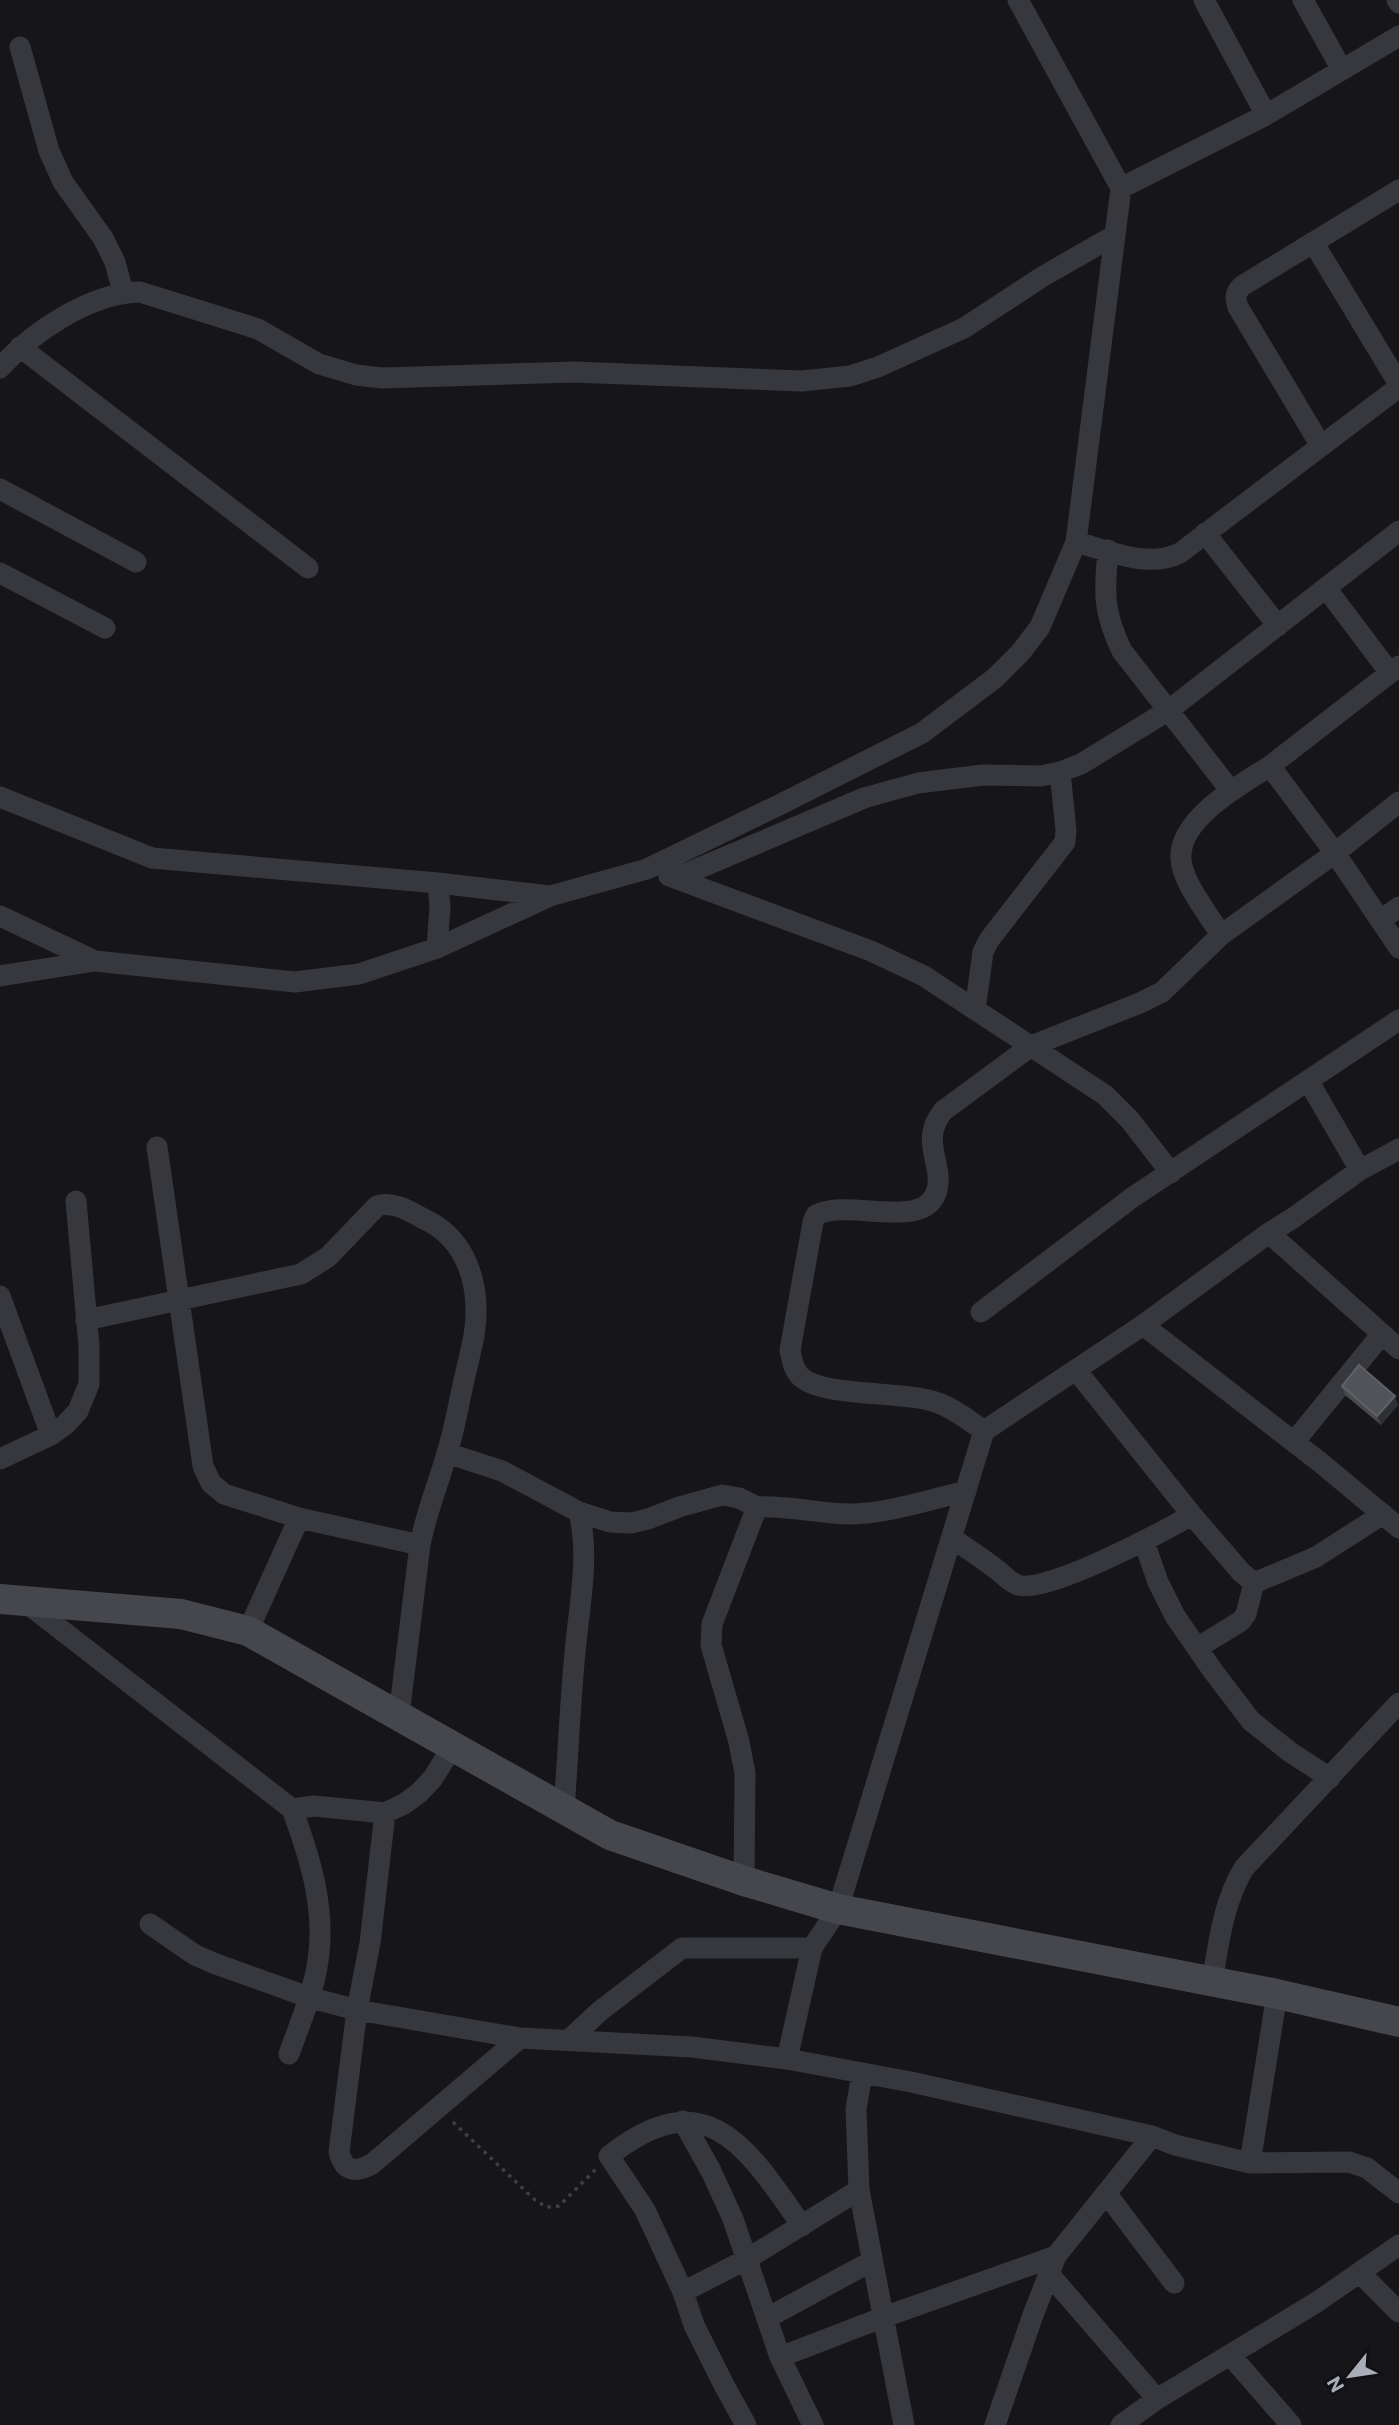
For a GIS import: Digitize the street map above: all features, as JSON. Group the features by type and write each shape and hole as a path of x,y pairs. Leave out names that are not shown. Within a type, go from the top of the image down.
{"street":[{"path":"0,976 95,961 295,982 359,974 437,948 550,896 647,869 922,733 995,678 1020,653 1040,627 1076,542 1121,188 1018,0"},
{"path":"1204,0 1266,115"},
{"path":"1303,0 1342,70"},
{"path":"1121,188 1266,115 1399,36"},
{"path":"20,47 49,151 63,182 103,238 115,262 123,292"},
{"path":"1321,446 1245,318 1235,299 1236,292 1399,190"},
{"path":"0,368 20,347 63,317 103,297 123,292 139,292 159,296 205,314 258,329 319,364 356,375 382,378 573,372 802,381 850,376 878,367 964,328 1042,277 1115,235"},
{"path":"1076,542 1150,561 1167,559 1180,553 1399,385 1312,242"},
{"path":"20,347 308,568"},
{"path":"0,489 136,562"},
{"path":"676,878 864,798 918,783 983,775 1041,776 1082,764 1169,710 1399,531"},
{"path":"1205,533 1278,625"},
{"path":"1108,550 1105,600 1110,626 1122,652 1231,791"},
{"path":"0,573 105,628"},
{"path":"1221,935 1188,882 1181,859 1184,839 1190,826 1231,791 1270,766 1394,669 1326,588"},
{"path":"1270,766 1335,853 1399,948"},
{"path":"975,1010 983,952 989,940 1065,842 1060,772"},
{"path":"0,797 152,858 438,883 550,896"},
{"path":"984,1431 958,1412 937,1402 875,1392 844,1391 812,1384 800,1376 793,1364 790,1350 816,1215 834,1208 908,1213 923,1209 933,1200 938,1188 932,1136 934,1122 952,1103 1031,1046 1162,992 1221,935 1399,803"},
{"path":"647,869 871,951 924,976 1105,1095 1130,1120 1171,1172"},
{"path":"437,948 440,916 438,883"},
{"path":"1381,920 1399,907"},
{"path":"0,916 95,961"},
{"path":"981,1312 1133,1197 1399,1020"},
{"path":"1309,1082 1360,1170"},
{"path":"157,1147 203,1466 211,1483 224,1494 299,1518 420,1545"},
{"path":"787,2059 812,1948 838,1909 984,1431 1143,1325 1360,1170 1399,1149"},
{"path":"0,1459 51,1435 65,1425 78,1411 89,1384 76,1200"},
{"path":"86,1320 301,1274 328,1257 377,1206 384,1203 396,1205 439,1226 460,1247 470,1270 476,1306 474,1336 447,1453 428,1508 420,1545 399,1715"},
{"path":"1269,1233 1399,1349"},
{"path":"0,1296 51,1435"},
{"path":"1143,1325 1391,1521 1254,1583"},
{"path":"1294,1442 1382,1334"},
{"path":"1076,1370 1192,1515 1241,1572 1254,1583"},
{"path":"447,1453 502,1471 579,1512 610,1522 631,1523 722,1495 739,1498 757,1507 784,1506 850,1514 875,1512 966,1491"},
{"path":"744,1881 745,1773 739,1742 711,1645 712,1624 757,1507"},
{"path":"564,1810 584,1566 583,1527 579,1512"},
{"path":"952,1538 1020,1587 1071,1573 1144,1542 1192,1515"},
{"path":"248,1631 299,1518"},
{"path":"1144,1542 1158,1582 1175,1616 1251,1721 1290,1752 1330,1778"},
{"path":"1197,1648 1241,1621 1246,1615 1254,1583"},
{"path":"12,1600 181,1614 248,1631 610,1835 744,1881 838,1909 1277,1994 1399,2022"},
{"path":"12,1600 292,1809 317,1889 321,1937 317,1969 289,2054"},
{"path":"1212,1982 1231,1889 1244,1868 1399,1703"},
{"path":"292,1809 314,1806 385,1813 419,1793 433,1778 453,1746"},
{"path":"385,1813 370,1943 357,2010 339,2152 341,2162 357,2171 372,2164 520,2038"},
{"path":"150,1924 195,1955 308,1997 357,2010 520,2038 692,2047 787,2059 911,2082 1152,2136 1175,2145 1250,2163 1349,2162 1367,2168 1399,2193"},
{"path":"570,2039 600,2011 682,1948 812,1948"},
{"path":"1250,2163 1277,1994"},
{"path":"862,2074 856,2109 859,2190 904,2425"},
{"path":"746,2425 694,2325 683,2292 645,2210 609,2155 631,2138 653,2127 683,2121 709,2126 731,2136 768,2177 802,2226"},
{"path":"683,2121 733,2219 780,2357 813,2425"},
{"path":"995,2425 1052,2265 1152,2136"},
{"path":"683,2292 747,2259 859,2190"},
{"path":"1106,2193 1174,2283"},
{"path":"1136,2421 1157,2399 1231,2356 1399,2245"},
{"path":"767,2318 872,2262"},
{"path":"780,2357 884,2317 1052,2265"},
{"path":"1052,2265 1157,2399"},
{"path":"1360,2273 1399,2312"},
{"path":"1231,2356 1291,2425"}],"path":[{"path":"439,2109 535,2200 547,2207 559,2206 609,2155"}],"building":[{"path":"1359,1365 1395,1396 1377,1416 1342,1386"}]}
